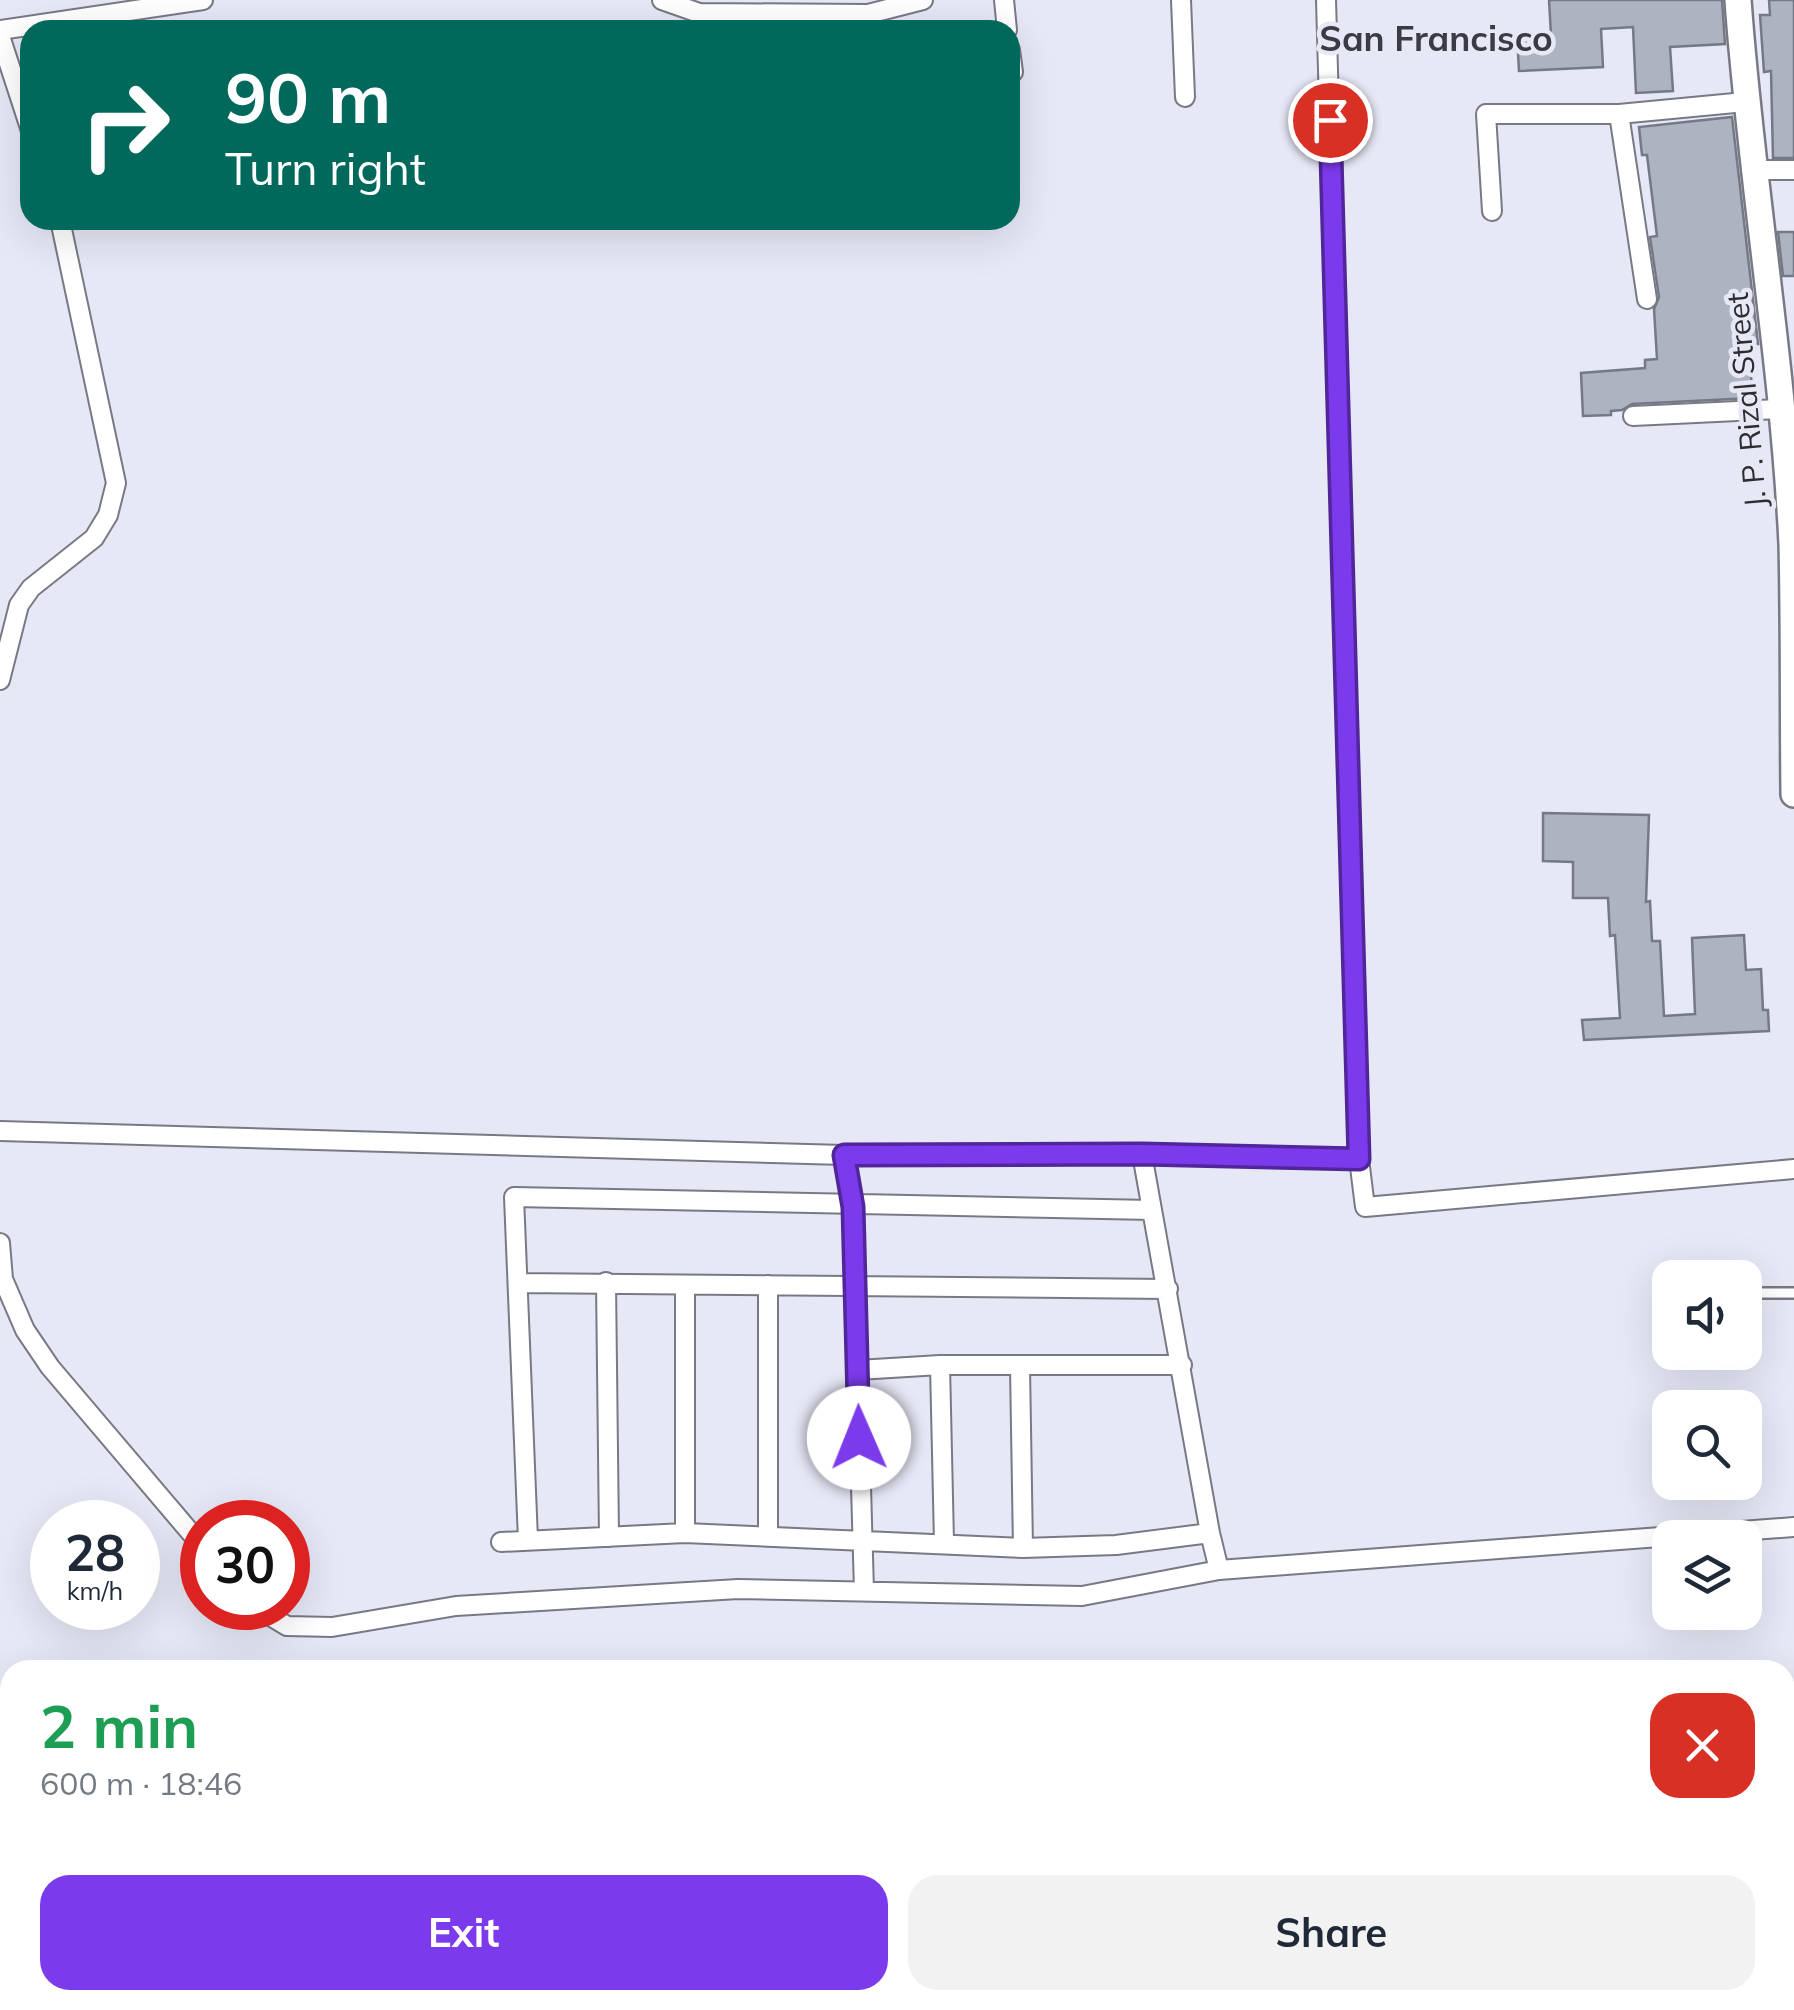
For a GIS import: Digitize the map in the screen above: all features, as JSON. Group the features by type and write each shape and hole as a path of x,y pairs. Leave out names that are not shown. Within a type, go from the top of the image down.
{"main road":[{"name":"J. P. Rizal Street","path":"1738,0 1745,102 1756,170 1791,504 1794,794"}],"street":[{"path":"80,20 203,0"},
{"path":"662,0 699,13 868,14 923,0"},
{"path":"1181,0 1184,97"},
{"path":"1326,0 1359,1159 1365,1208 1794,1169"},
{"path":"0,33 20,96"},
{"path":"1492,211 1486,114 1618,114 1745,102"},
{"path":"1618,114 1647,299"},
{"path":"1756,170 1794,170"},
{"path":"0,680 19,605 31,588 94,538 108,516 116,483 62,230"},
{"path":"1633,416 1780,409"},
{"path":"0,1131 844,1155 1142,1154 1359,1159"},
{"path":"1142,1154 1219,1570"},
{"path":"844,1155 853,1207 864,1591"},
{"path":"528,1540 514,1198 1152,1210"},
{"path":"0,1243 3,1279 24,1330 180,1520"},
{"path":"518,1282 1168,1289"},
{"path":"606,1282 609,1537"},
{"path":"685,1285 685,1533"},
{"path":"768,1286 768,1536"},
{"path":"858,1370 940,1365 1182,1365"},
{"path":"940,1365 944,1542"},
{"path":"1020,1367 1023,1548"},
{"path":"310,1627 332,1627 456,1606 738,1589 1082,1596 1219,1570 1794,1527"},
{"path":"501,1542 685,1533 1023,1548 1116,1544 1210,1532"}],"lane":[{"path":"1762,1294 1794,1293"}],"building":[{"path":"1549,0 1722,0 1725,44 1670,47 1673,91 1636,93 1633,27 1601,29 1603,67 1519,71 1517,36 1551,35"},
{"path":"1769,0 1794,0 1794,158 1773,158 1771,71 1764,72 1760,15 1770,15"},
{"path":"1732,117 1758,344 1750,344 1752,398 1632,404 1611,411 1611,415 1583,416 1581,373 1645,368 1645,360 1657,359 1654,309 1659,297 1650,237 1657,236 1647,155 1642,155 1639,127"},
{"path":"1778,232 1794,232 1794,276 1783,276"},
{"path":"1543,813 1649,815 1646,902 1650,901 1652,941 1660,941 1664,1016 1695,1014 1692,938 1744,935 1746,970 1761,969 1763,1010 1768,1010 1769,1031 1584,1040 1582,1020 1620,1018 1615,935 1610,936 1608,898 1573,898 1573,862 1543,861"}],"district":[{"name":"San Francisco","path":"1436,38"}],"route":[{"path":"859,1438 853,1207 844,1155 1142,1154 1359,1159 1330,120"}]}
